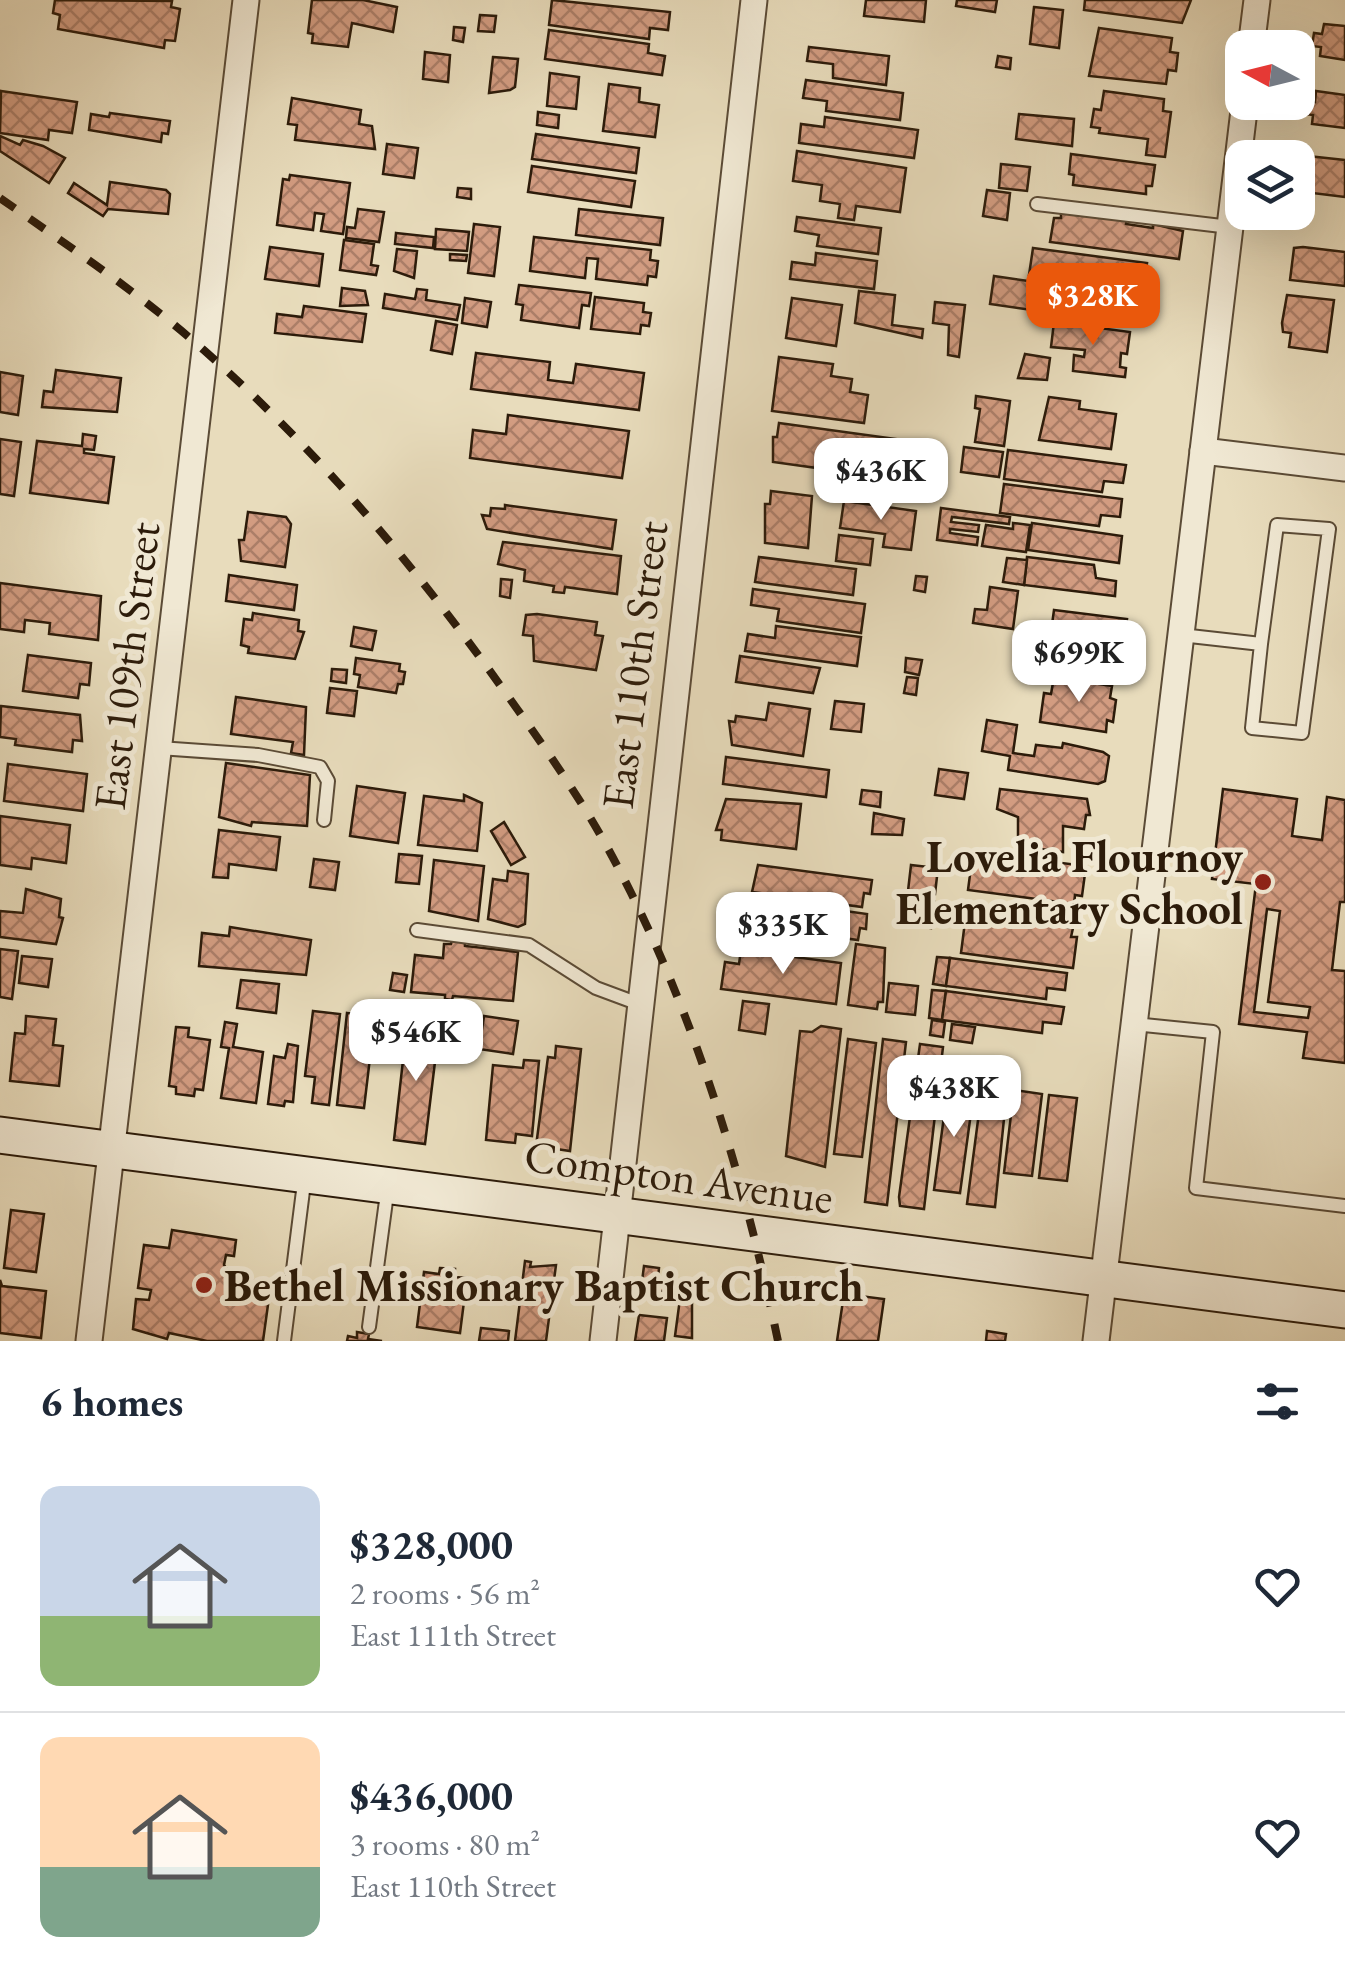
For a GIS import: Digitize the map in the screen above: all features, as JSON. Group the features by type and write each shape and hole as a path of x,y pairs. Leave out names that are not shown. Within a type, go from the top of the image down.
{"main road":[{"name":"Compton Avenue","path":"0,1135 618,1214 1103,1282 1345,1310"}],"street":[{"name":"East 109th Street","path":"89,1341 246,0"},
{"name":"East 110th Street","path":"603,1341 754,0"},
{"path":"1254,30 1257,0"},
{"path":"1096,1341 1230,230"},
{"path":"1203,452 1345,468"}],"lane":[{"path":"1037,204 1225,226"},
{"path":"1276,524 1329,529 1302,733 1252,728 1262,644 1276,524"},
{"path":"1181,635 1262,644"},
{"path":"159,748 268,757 320,768 328,781 324,820"},
{"path":"417,930 529,945 596,988 639,1004"},
{"path":"1134,1024 1213,1032 1196,1188 1345,1206"},
{"path":"284,1341 305,1174"},
{"path":"370,1328 388,1185"}],"building":[{"path":"55,0 172,1 171,7 180,9 175,41 165,40 164,48 58,29 60,15 53,13"},
{"path":"312,0 363,0 397,7 393,32 352,23 348,47 312,43 313,34 308,33"},
{"path":"552,0 670,12 668,30 650,28 649,39 549,25"},
{"path":"866,0 926,0 924,22 864,16"},
{"path":"957,0 997,0 995,12 956,6"},
{"path":"1085,0 1191,0 1182,23 1084,10"},
{"path":"1034,7 1063,10 1059,48 1030,44"},
{"path":"480,15 496,16 494,32 478,31"},
{"path":"1324,24 1345,26 1345,60 1320,56 1315,33 1322,34"},
{"path":"454,27 465,28 463,42 453,40"},
{"path":"1099,28 1172,38 1170,52 1178,53 1176,71 1168,70 1166,84 1089,76"},
{"path":"549,30 649,44 648,53 665,56 662,75 545,59"},
{"path":"809,47 889,56 886,85 833,78 833,64 807,61"},
{"path":"425,52 450,55 448,82 423,79"},
{"path":"998,56 1011,58 1010,69 996,67"},
{"path":"493,57 518,59 515,87 489,93"},
{"path":"550,73 579,77 576,109 547,106"},
{"path":"806,80 903,93 900,120 826,111 827,101 803,98"},
{"path":"609,84 640,88 639,102 659,105 655,137 603,131"},
{"path":"1,91 77,102 72,133 49,130 48,140 0,133"},
{"path":"1104,91 1164,99 1163,111 1171,112 1165,157 1146,155 1148,139 1099,133 1100,128 1091,127 1094,109 1101,110"},
{"path":"1316,91 1345,95 1345,128 1312,124"},
{"path":"292,98 361,110 359,124 372,126 375,149 295,140 297,125 288,124"},
{"path":"538,112 559,115 558,128 537,125"},
{"path":"110,113 170,121 168,134 162,133 161,142 89,130 91,114 109,117"},
{"path":"1019,114 1074,119 1072,146 1016,139"},
{"path":"825,117 918,130 914,158 799,143 801,124 824,127"},
{"path":"536,134 639,148 636,173 532,159"},
{"path":"0,136 20,145 23,140 43,146 65,158 49,183 0,151"},
{"path":"387,144 418,148 414,178 383,174"},
{"path":"797,151 906,168 900,212 856,206 854,220 838,218 840,204 820,201 822,185 793,181"},
{"path":"1071,154 1155,165 1152,186 1146,186 1146,194 1073,185 1074,175 1069,174"},
{"path":"1315,157 1345,160 1345,197 1315,193"},
{"path":"1001,164 1030,167 1027,191 999,188"},
{"path":"532,166 635,181 631,207 528,192"},
{"path":"290,175 350,183 343,234 321,231 324,214 315,213 313,230 277,225 283,179 289,180"},
{"path":"110,182 166,190 170,194 168,214 108,209 103,216 68,193 74,183 107,205"},
{"path":"458,188 471,189 471,199 457,197"},
{"path":"987,190 1010,193 1007,220 983,216"},
{"path":"358,209 384,212 379,242 346,238 347,227 355,228"},
{"path":"579,209 663,218 660,245 576,235"},
{"path":"1061,213 1127,216 1126,224 1153,228 1153,224 1183,231 1179,259 1050,242 1054,218 1061,218"},
{"path":"797,217 881,228 878,254 817,246 819,235 795,231"},
{"path":"474,224 500,227 494,276 468,273"},
{"path":"436,229 469,232 467,251 435,249"},
{"path":"396,233 434,237 433,248 395,244"},
{"path":"534,237 651,250 650,260 658,261 656,277 648,276 647,285 596,279 598,259 587,258 585,278 530,271"},
{"path":"344,240 374,244 371,265 378,266 376,275 340,270"},
{"path":"270,247 323,254 319,286 265,279"},
{"path":"1033,248 1147,263 1144,284 1114,280 1114,286 1029,275"},
{"path":"1294,248 1345,252 1345,286 1290,280"},
{"path":"397,249 417,251 414,278 394,271"},
{"path":"816,253 877,261 874,289 790,279 792,262 815,265"},
{"path":"450,254 467,255 466,261 450,260"},
{"path":"994,276 1113,293 1113,299 1142,303 1139,325 990,304"},
{"path":"519,285 591,293 589,306 582,305 579,328 521,320 523,305 516,304"},
{"path":"342,288 365,291 368,305 340,306"},
{"path":"417,289 427,290 426,300 460,305 457,320 383,308 385,294 415,299"},
{"path":"859,291 895,295 892,325 923,329 922,338 855,323"},
{"path":"1287,295 1334,300 1327,352 1289,347 1291,333 1283,332 1282,323"},
{"path":"595,297 644,303 643,312 651,313 649,326 641,325 640,334 591,329"},
{"path":"465,298 491,302 487,327 462,323"},
{"path":"792,298 842,305 836,346 786,338"},
{"path":"935,302 965,305 959,357 948,355 949,325 933,323"},
{"path":"304,306 366,314 362,342 275,333 277,314 302,317"},
{"path":"436,321 457,325 452,354 431,350"},
{"path":"1054,322 1130,332 1127,354 1121,353 1120,367 1126,368 1125,377 1073,371 1074,355 1084,357 1085,350 1051,347"},
{"path":"476,353 550,362 548,380 573,383 576,364 644,373 639,410 471,389"},
{"path":"1025,354 1050,358 1047,380 1018,378"},
{"path":"779,357 833,364 831,376 852,379 850,392 868,395 864,423 772,411"},
{"path":"56,370 121,378 117,412 42,407 44,391 53,392"},
{"path":"0,372 23,376 18,415 0,412"},
{"path":"976,396 1010,401 1004,446 975,442 980,409 975,408"},
{"path":"1049,397 1080,401 1079,409 1116,414 1111,449 1039,440"},
{"path":"508,415 629,431 622,478 470,458 473,430 506,434"},
{"path":"779,423 896,439 888,494 848,489 852,460 819,456 817,468 773,462 773,437 777,437"},
{"path":"83,434 96,436 94,450 84,449 84,453 114,457 108,503 30,493 37,441 82,446"},
{"path":"0,439 21,442 14,496 0,494"},
{"path":"964,447 1003,452 999,477 961,472"},
{"path":"1008,450 1126,465 1123,483 1104,481 1102,492 1004,479"},
{"path":"1004,484 1122,499 1120,517 1101,515 1099,526 1000,513"},
{"path":"771,491 812,496 808,548 765,543 765,504 770,504"},
{"path":"844,501 916,511 911,550 883,547 885,534 840,528"},
{"path":"505,505 616,520 612,549 487,529 482,515 490,516 491,508 505,509"},
{"path":"941,508 1010,517 1009,524 952,517 951,522 979,525 978,532 950,529 950,533 978,537 977,545 937,540"},
{"path":"248,512 286,517 291,524 285,567 241,561 239,540 244,540"},
{"path":"1013,523 1030,525 1026,552 982,546 986,525 1013,529"},
{"path":"1032,523 1122,536 1119,563 1028,550"},
{"path":"839,535 873,539 870,565 836,561"},
{"path":"503,542 621,556 617,594 565,587 564,593 553,592 554,586 524,581 525,570 498,564"},
{"path":"759,557 856,569 853,595 755,582"},
{"path":"1027,557 1094,565 1096,578 1116,581 1115,596 1024,585"},
{"path":"1007,558 1027,560 1024,585 1003,582"},
{"path":"229,575 297,585 294,610 226,601"},
{"path":"916,576 927,577 925,592 914,590"},
{"path":"501,579 512,580 510,598 500,596"},
{"path":"0,583 101,596 98,640 49,634 50,623 25,620 24,632 0,629"},
{"path":"990,587 1018,591 1013,629 973,623 975,609 987,610"},
{"path":"753,589 865,604 861,633 777,621 779,609 751,605"},
{"path":"1054,610 1127,619 1121,663 1048,654"},
{"path":"253,613 299,620 298,631 304,632 295,659 248,653 249,647 241,645 244,619 252,620"},
{"path":"526,615 597,622 595,635 603,636 596,670 534,661 533,636 523,635"},
{"path":"776,626 861,637 857,666 745,651 748,634 775,638"},
{"path":"354,627 376,631 372,650 351,646"},
{"path":"28,655 91,663 89,685 80,684 78,698 23,691"},
{"path":"740,656 820,668 813,693 736,682"},
{"path":"356,658 400,664 399,671 405,672 403,684 398,684 396,693 358,687 360,675 354,674"},
{"path":"906,658 922,660 919,675 905,672"},
{"path":"332,669 347,670 346,683 331,681"},
{"path":"907,677 918,678 916,695 904,693"},
{"path":"1054,677 1112,686 1110,698 1116,700 1113,722 1107,720 1106,732 1040,722 1044,693 1051,694"},
{"path":"330,688 357,691 354,716 327,713"},
{"path":"236,697 306,707 304,755 291,753 293,742 231,734"},
{"path":"835,701 864,704 861,732 831,729"},
{"path":"769,703 810,709 803,756 732,745 729,721 735,722 736,716 766,720"},
{"path":"1,706 80,715 82,741 73,740 72,752 15,745 16,739 0,737"},
{"path":"987,720 1017,725 1013,753 1034,756 1036,745 1062,748 1063,743 1103,752 1109,756 1105,781 1098,784 1008,770 1010,756 982,751"},
{"path":"726,757 829,770 826,797 723,784"},
{"path":"226,763 310,775 307,826 252,822 251,826 219,817"},
{"path":"8,764 87,774 83,811 4,801"},
{"path":"939,769 968,773 964,799 935,795"},
{"path":"357,786 405,793 398,843 350,836"},
{"path":"1000,789 1087,799 1090,815 1086,815 1084,829 1063,826 1063,852 1018,846 1018,817 997,809"},
{"path":"1223,789 1297,799 1292,836 1322,840 1327,797 1345,800 1345,902 1340,902 1332,970 1345,971 1345,1063 1303,1058 1307,1032 1239,1024 1256,884 1212,879","holes":["1267,909 1280,911 1268,1002 1310,1007 1308,1018 1254,1012"]},
{"path":"862,790 881,792 880,807 860,804"},
{"path":"464,795 482,803 477,851 418,845 424,796 464,801"},
{"path":"726,799 801,804 796,849 721,840 722,830 716,830"},
{"path":"874,813 904,819 902,835 872,834"},
{"path":"0,816 70,825 66,863 32,858 31,869 0,865"},
{"path":"504,822 525,857 511,865 491,831"},
{"path":"219,830 280,837 276,870 229,864 228,878 213,877"},
{"path":"973,852 1086,866 1082,896 1075,895 1074,904 968,890"},
{"path":"399,854 422,856 419,884 396,882"},
{"path":"314,859 339,862 335,890 310,887"},
{"path":"434,860 484,866 478,921 429,911"},
{"path":"758,865 872,880 870,894 864,893 862,907 752,892"},
{"path":"911,865 938,868 935,894 908,891"},
{"path":"508,871 528,874 525,924 518,927 488,919 493,879 507,881"},
{"path":"26,889 61,899 59,917 63,918 56,944 0,937 0,911 23,913"},
{"path":"753,898 867,914 866,929 860,928 858,940 748,925"},
{"path":"906,898 934,901 931,928 903,924"},
{"path":"966,914 1073,928 1071,937 1077,937 1073,968 961,953"},
{"path":"230,927 311,940 306,975 199,966 202,933 229,936"},
{"path":"452,940 465,941 465,946 518,952 513,1001 453,996 452,1000 445,999 445,995 411,992 415,955 443,958 444,944 451,944"},
{"path":"856,944 885,948 883,1002 878,1002 877,1009 848,1005"},
{"path":"0,949 18,951 12,999 0,997"},
{"path":"741,950 841,963 836,1004 721,989 725,962 739,964"},
{"path":"22,956 52,959 48,987 19,983"},
{"path":"937,957 950,958 946,986 933,984"},
{"path":"950,958 1067,973 1065,990 1047,988 1046,999 946,986"},
{"path":"393,973 407,975 404,992 390,990"},
{"path":"241,980 279,984 276,1013 237,1008"},
{"path":"889,983 918,986 915,1015 886,1012"},
{"path":"932,990 946,991 942,1020 929,1018"},
{"path":"946,991 1064,1007 1061,1024 1043,1022 1042,1033 942,1020"},
{"path":"743,1001 769,1004 765,1034 739,1030"},
{"path":"313,1011 340,1014 329,1105 312,1103 315,1077 305,1076"},
{"path":"347,1013 375,1016 364,1108 337,1105"},
{"path":"26,1016 56,1019 53,1045 63,1046 59,1086 10,1081 15,1033 25,1034"},
{"path":"484,1016 518,1021 513,1054 479,1049"},
{"path":"932,1020 945,1022 943,1037 930,1035"},
{"path":"225,1022 237,1024 233,1047 263,1052 256,1103 221,1098 229,1048 221,1047"},
{"path":"952,1024 975,1027 972,1043 950,1040"},
{"path":"407,1025 439,1029 425,1144 394,1140"},
{"path":"821,1026 841,1029 825,1167 786,1156 800,1031 812,1032"},
{"path":"176,1027 189,1028 188,1037 210,1040 203,1090 195,1089 194,1096 176,1094 176,1087 169,1086"},
{"path":"848,1039 876,1043 862,1157 834,1154"},
{"path":"883,1039 906,1042 887,1205 865,1202"},
{"path":"288,1044 298,1046 293,1102 285,1101 284,1106 268,1104 274,1056 285,1058"},
{"path":"920,1044 943,1047 924,1209 900,1206 899,1197"},
{"path":"556,1046 581,1049 570,1151 536,1146 548,1057 555,1058"},
{"path":"524,1060 539,1061 532,1136 516,1134 515,1143 486,1140 493,1065 523,1068"},
{"path":"948,1087 974,1091 960,1193 934,1190"},
{"path":"1014,1090 1042,1094 1032,1176 1004,1173"},
{"path":"1049,1095 1077,1098 1067,1181 1039,1178"},
{"path":"980,1105 1005,1109 995,1207 967,1204"},
{"path":"11,1210 44,1214 36,1272 4,1268"},
{"name":"Bethel Missionary Baptist Church","path":"172,1230 236,1240 234,1256 226,1255 224,1265 233,1277 271,1283 263,1341 207,1341 169,1333 167,1339 133,1329 136,1299 149,1300 151,1290 138,1288 144,1245 169,1248"},
{"path":"525,1261 531,1262 530,1267 556,1265 546,1341 515,1341"},
{"path":"644,1266 659,1268 658,1278 672,1280 671,1292 641,1289"},
{"path":"440,1268 455,1269 454,1277 467,1278 460,1333 417,1327 424,1272 439,1274"},
{"path":"0,1280 2,1286 46,1291 41,1338 0,1333"},
{"path":"681,1291 692,1292 692,1338 675,1336"},
{"path":"844,1294 884,1299 878,1341 837,1341"},
{"path":"639,1315 667,1318 664,1341 635,1341"},
{"path":"481,1328 509,1331 508,1341 479,1341"},
{"path":"987,1331 1006,1334 1005,1341 986,1341"},
{"path":"357,1332 382,1341 347,1341 348,1336 357,1338"}],"railway":[{"path":"0,198 157,311 288,430 401,556 547,752 612,856 641,913 691,1032 749,1216 778,1341"}],"place":[{"name":"Lovelia Flournoy Elementary School","path":"1263,882"},
{"name":"Bethel Missionary Baptist Church","path":"204,1285"}]}
